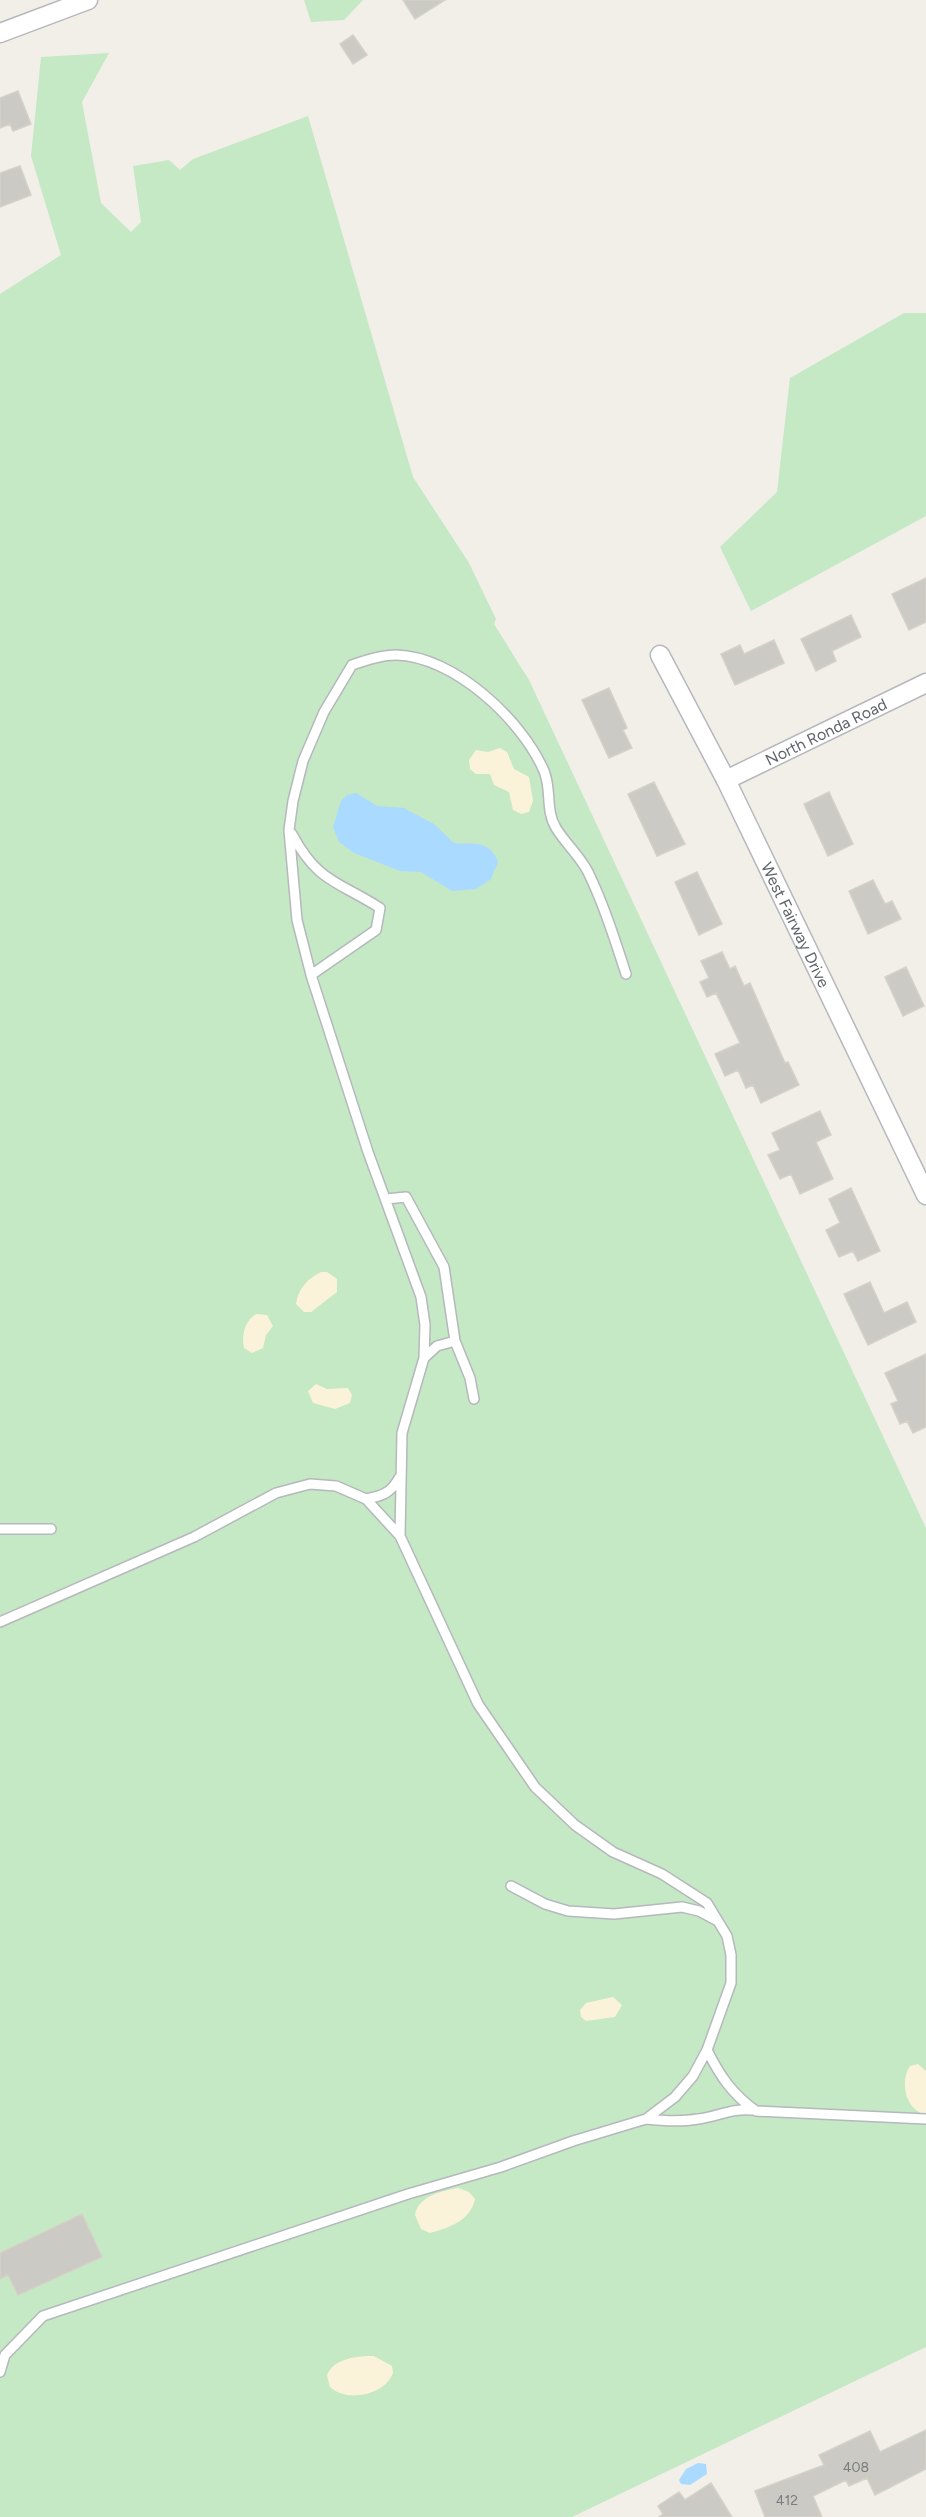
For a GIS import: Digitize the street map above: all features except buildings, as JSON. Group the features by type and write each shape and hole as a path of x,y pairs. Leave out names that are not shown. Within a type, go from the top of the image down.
{"street":[{"path":"0,33 88,0"},
{"name":"West Fairway Drive","path":"660,655 726,780 926,1195"},
{"name":"North Ronda Road","path":"726,780 926,683"}],"lane":[{"path":"400,1536 402,1433 424,1358 425,1325 421,1297 368,1152 311,975 297,920 289,830 292,801 303,761 324,712 352,665 373,658 396,655 420,659 471,683 505,716 532,750 544,771 549,788 550,815 556,828 587,870 610,924 626,974"},
{"path":"289,830 305,859 324,877 381,908 376,930 311,975"},
{"path":"386,1199 406,1197 444,1267 455,1341 470,1378 474,1399"},
{"path":"424,1358 437,1346 455,1341"},
{"path":"366,1499 384,1495 394,1487 400,1475"},
{"path":"0,1622 194,1537 276,1493 310,1484 336,1485 366,1499 400,1536 478,1704 535,1787 575,1825 614,1852 696,1893 707,1903 727,1936 731,1955 731,1983 707,2050 693,2076 675,2097 646,2119 573,2141 501,2167 408,2194 43,2316 4,2355 0,2372"},
{"path":"0,1529 51,1529"},
{"path":"511,1886 545,1904 568,1911 614,1914 682,1906 699,1911 718,1922"},
{"path":"707,2050 722,2079 740,2099 756,2111"},
{"path":"646,2119 668,2121 699,2119 736,2108 756,2111 926,2119"}],"green space":[{"path":"304,0 363,0 344,20 311,22"},
{"path":"109,53 82,102 101,203 131,232 141,222 133,166 169,160 180,170 193,159 308,116 413,477 469,563 496,619 494,624 529,680 926,1528 926,2347 572,2517 0,2517 0,294 61,255 31,156 41,57"},
{"path":"904,313 926,313 926,516 751,611 720,547 777,492 790,378"}],"sand":[{"path":"500,748 507,752 514,769 529,777 533,801 529,812 521,814 513,810 509,792 494,785 490,774 476,774 470,769 469,760 476,750 488,752"},
{"path":"321,1272 327,1272 337,1279 337,1292 311,1312 304,1312 296,1304 301,1289 312,1277"},
{"path":"256,1314 267,1315 273,1326 266,1335 263,1348 252,1353 244,1348 243,1338 247,1324"},
{"path":"316,1384 327,1389 348,1388 352,1395 350,1403 335,1409 313,1403 308,1391"},
{"path":"613,1997 622,2005 615,2017 586,2021 581,2017 580,2010 586,2003"},
{"path":"918,2064 926,2071 926,2115 914,2108 906,2095 907,2073 910,2066"},
{"path":"458,2188 469,2192 475,2199 464,2218 444,2229 430,2233 421,2229 415,2215 421,2203 432,2196"},
{"path":"374,2356 392,2366 393,2373 382,2387 365,2394 346,2395 330,2387 327,2375 335,2365 354,2358"}],"water":[{"path":"356,793 377,806 404,808 434,824 454,843 481,845 491,850 498,862 491,879 476,889 452,891 421,872 400,871 354,853 339,842 333,827 341,801 347,795"},
{"path":"698,2463 706,2464 707,2474 690,2485 681,2484 679,2480 686,2469"}]}
